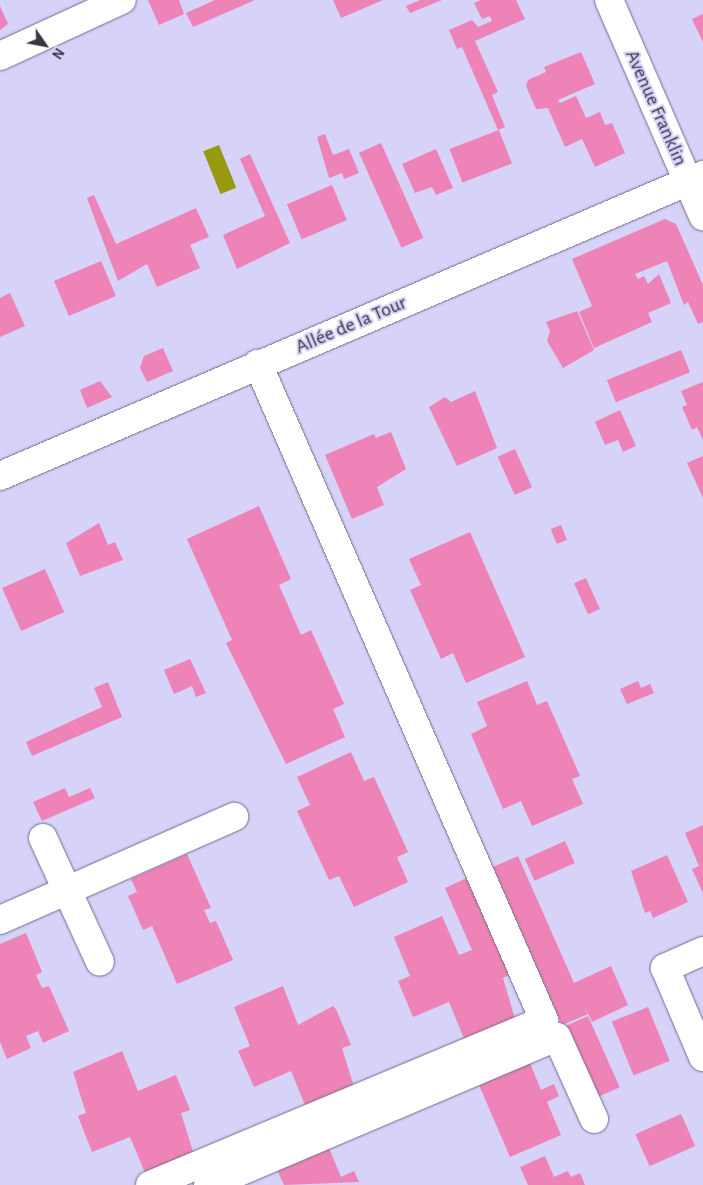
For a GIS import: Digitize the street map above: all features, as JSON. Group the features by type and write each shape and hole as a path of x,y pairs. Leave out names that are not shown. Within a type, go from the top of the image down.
{"street":[{"path":"0,56 122,0"},
{"name":"Avenue Franklin","path":"609,0 696,178 703,216"},
{"name":"Allée de la Tour","path":"0,476 696,178"},
{"path":"150,1185 544,1020 258,364"},
{"path":"0,920 234,817"},
{"path":"44,838 100,962"},
{"path":"703,951 664,968 703,1057"},
{"path":"208,1185 557,1037 594,1119"}],"shaded area":[{"path":"219,145 236,188 220,194 203,151"}],"building":[{"path":"148,0 179,0 184,14 159,25"},
{"path":"215,0 255,0 193,27 186,13"},
{"path":"333,0 383,0 341,18"},
{"path":"420,0 442,0 410,13 406,6"},
{"path":"481,0 516,0 525,19 475,41 498,92 492,95 505,127 498,130 462,47 457,49 449,30 472,20 478,27 492,21 490,16 482,19 474,3"},
{"path":"0,6 8,24 0,30"},
{"path":"703,14 703,42 692,19"},
{"path":"581,52 595,84 558,100 560,103 576,96 586,118 600,112 605,125 612,123 625,153 595,167 582,139 565,147 548,108 536,109 526,86 528,80 546,72 544,67"},
{"path":"499,130 512,164 462,183 450,149"},
{"path":"325,134 333,155 349,149 359,173 344,179 342,173 329,178 317,137"},
{"path":"381,143 423,238 401,248 359,153"},
{"path":"436,149 453,188 436,195 432,187 415,193 402,164"},
{"path":"250,154 290,243 237,269 223,235 265,216 240,159"},
{"path":"332,185 347,220 302,239 287,204"},
{"path":"94,195 116,244 196,208 209,237 190,245 200,268 157,287 147,264 118,281 87,198"},
{"path":"665,219 676,224 703,285 703,322 698,324 688,302 684,305 667,261 635,274 638,279 644,276 648,284 659,274 671,303 648,313 652,322 594,348 579,312 592,306 572,259"},
{"path":"101,261 116,296 69,316 54,281"},
{"path":"10,293 25,326 0,337 0,298"},
{"path":"577,311 594,350 563,368 547,341 550,331 546,322"},
{"path":"163,348 173,371 147,382 140,368 144,356"},
{"path":"681,350 690,372 616,402 607,380"},
{"path":"100,381 112,397 87,408 80,390"},
{"path":"703,382 703,440 697,427 692,430 682,407 687,405 681,391"},
{"path":"475,391 497,448 457,466 429,407 445,397 451,402"},
{"path":"620,410 636,446 623,452 618,440 605,445 595,422"},
{"path":"391,432 406,469 377,487 384,505 352,519 325,455 374,434 376,438"},
{"path":"515,449 532,487 515,495 498,457"},
{"path":"703,456 703,498 687,463"},
{"path":"259,506 291,579 279,585 301,635 311,630 344,704 333,709 345,737 286,764 226,643 232,640 187,539"},
{"path":"99,523 108,545 115,542 123,560 80,576 66,543"},
{"path":"561,525 567,540 557,544 551,529"},
{"path":"470,532 525,657 466,683 453,653 441,659 410,590 421,585 409,559"},
{"path":"45,569 64,612 21,631 2,588"},
{"path":"586,578 600,609 588,614 574,583"},
{"path":"190,659 206,693 196,697 192,686 174,694 164,670"},
{"path":"527,681 537,705 547,701 580,776 572,779 583,804 532,826 521,801 503,809 471,734 487,726 477,702"},
{"path":"638,681 641,688 650,684 654,693 627,704 620,689"},
{"path":"108,682 122,717 32,756 26,742 102,707 94,688"},
{"path":"351,752 364,781 374,777 408,852 397,857 408,882 354,907 339,876 329,880 297,811 310,805 297,777"},
{"path":"65,788 69,797 90,788 95,798 42,821 33,802"},
{"path":"703,825 703,893 692,869 699,866 685,833"},
{"path":"565,841 575,863 535,881 525,859"},
{"path":"187,854 211,908 204,910 210,923 216,921 233,960 177,984 152,926 143,930 128,896 137,892 131,879"},
{"path":"667,855 688,902 653,918 650,911 645,913 631,871"},
{"path":"518,856 574,983 611,966 628,1005 592,1022 583,1002 588,1014 562,1025 493,867"},
{"path":"469,877 511,974 503,978 515,1019 465,1041 449,1002 413,1017 398,981 410,976 394,937 442,916 459,955 472,950 445,888"},
{"path":"26,933 42,972 36,975 42,988 49,986 69,1031 43,1043 38,1031 26,1036 31,1048 7,1059 0,1042 0,944"},
{"path":"283,986 298,1025 333,1006 336,1009 351,1045 342,1048 355,1090 307,1110 291,1071 254,1087 238,1051 250,1046 234,1007"},
{"path":"648,1007 670,1061 634,1075 612,1022"},
{"path":"588,1016 620,1087 594,1099 562,1027"},
{"path":"122,1051 138,1091 176,1075 190,1110 181,1113 194,1155 146,1175 130,1137 92,1152 78,1116 86,1113 73,1072"},
{"path":"528,1058 541,1090 554,1084 559,1096 547,1102 561,1135 510,1157 476,1078"},
{"path":"681,1114 695,1146 650,1166 635,1134"},
{"path":"327,1143 341,1177 354,1171 359,1182 284,1185 275,1165"},
{"path":"545,1156 554,1177 568,1171 571,1177 580,1173 585,1185 528,1185 520,1167"}]}
